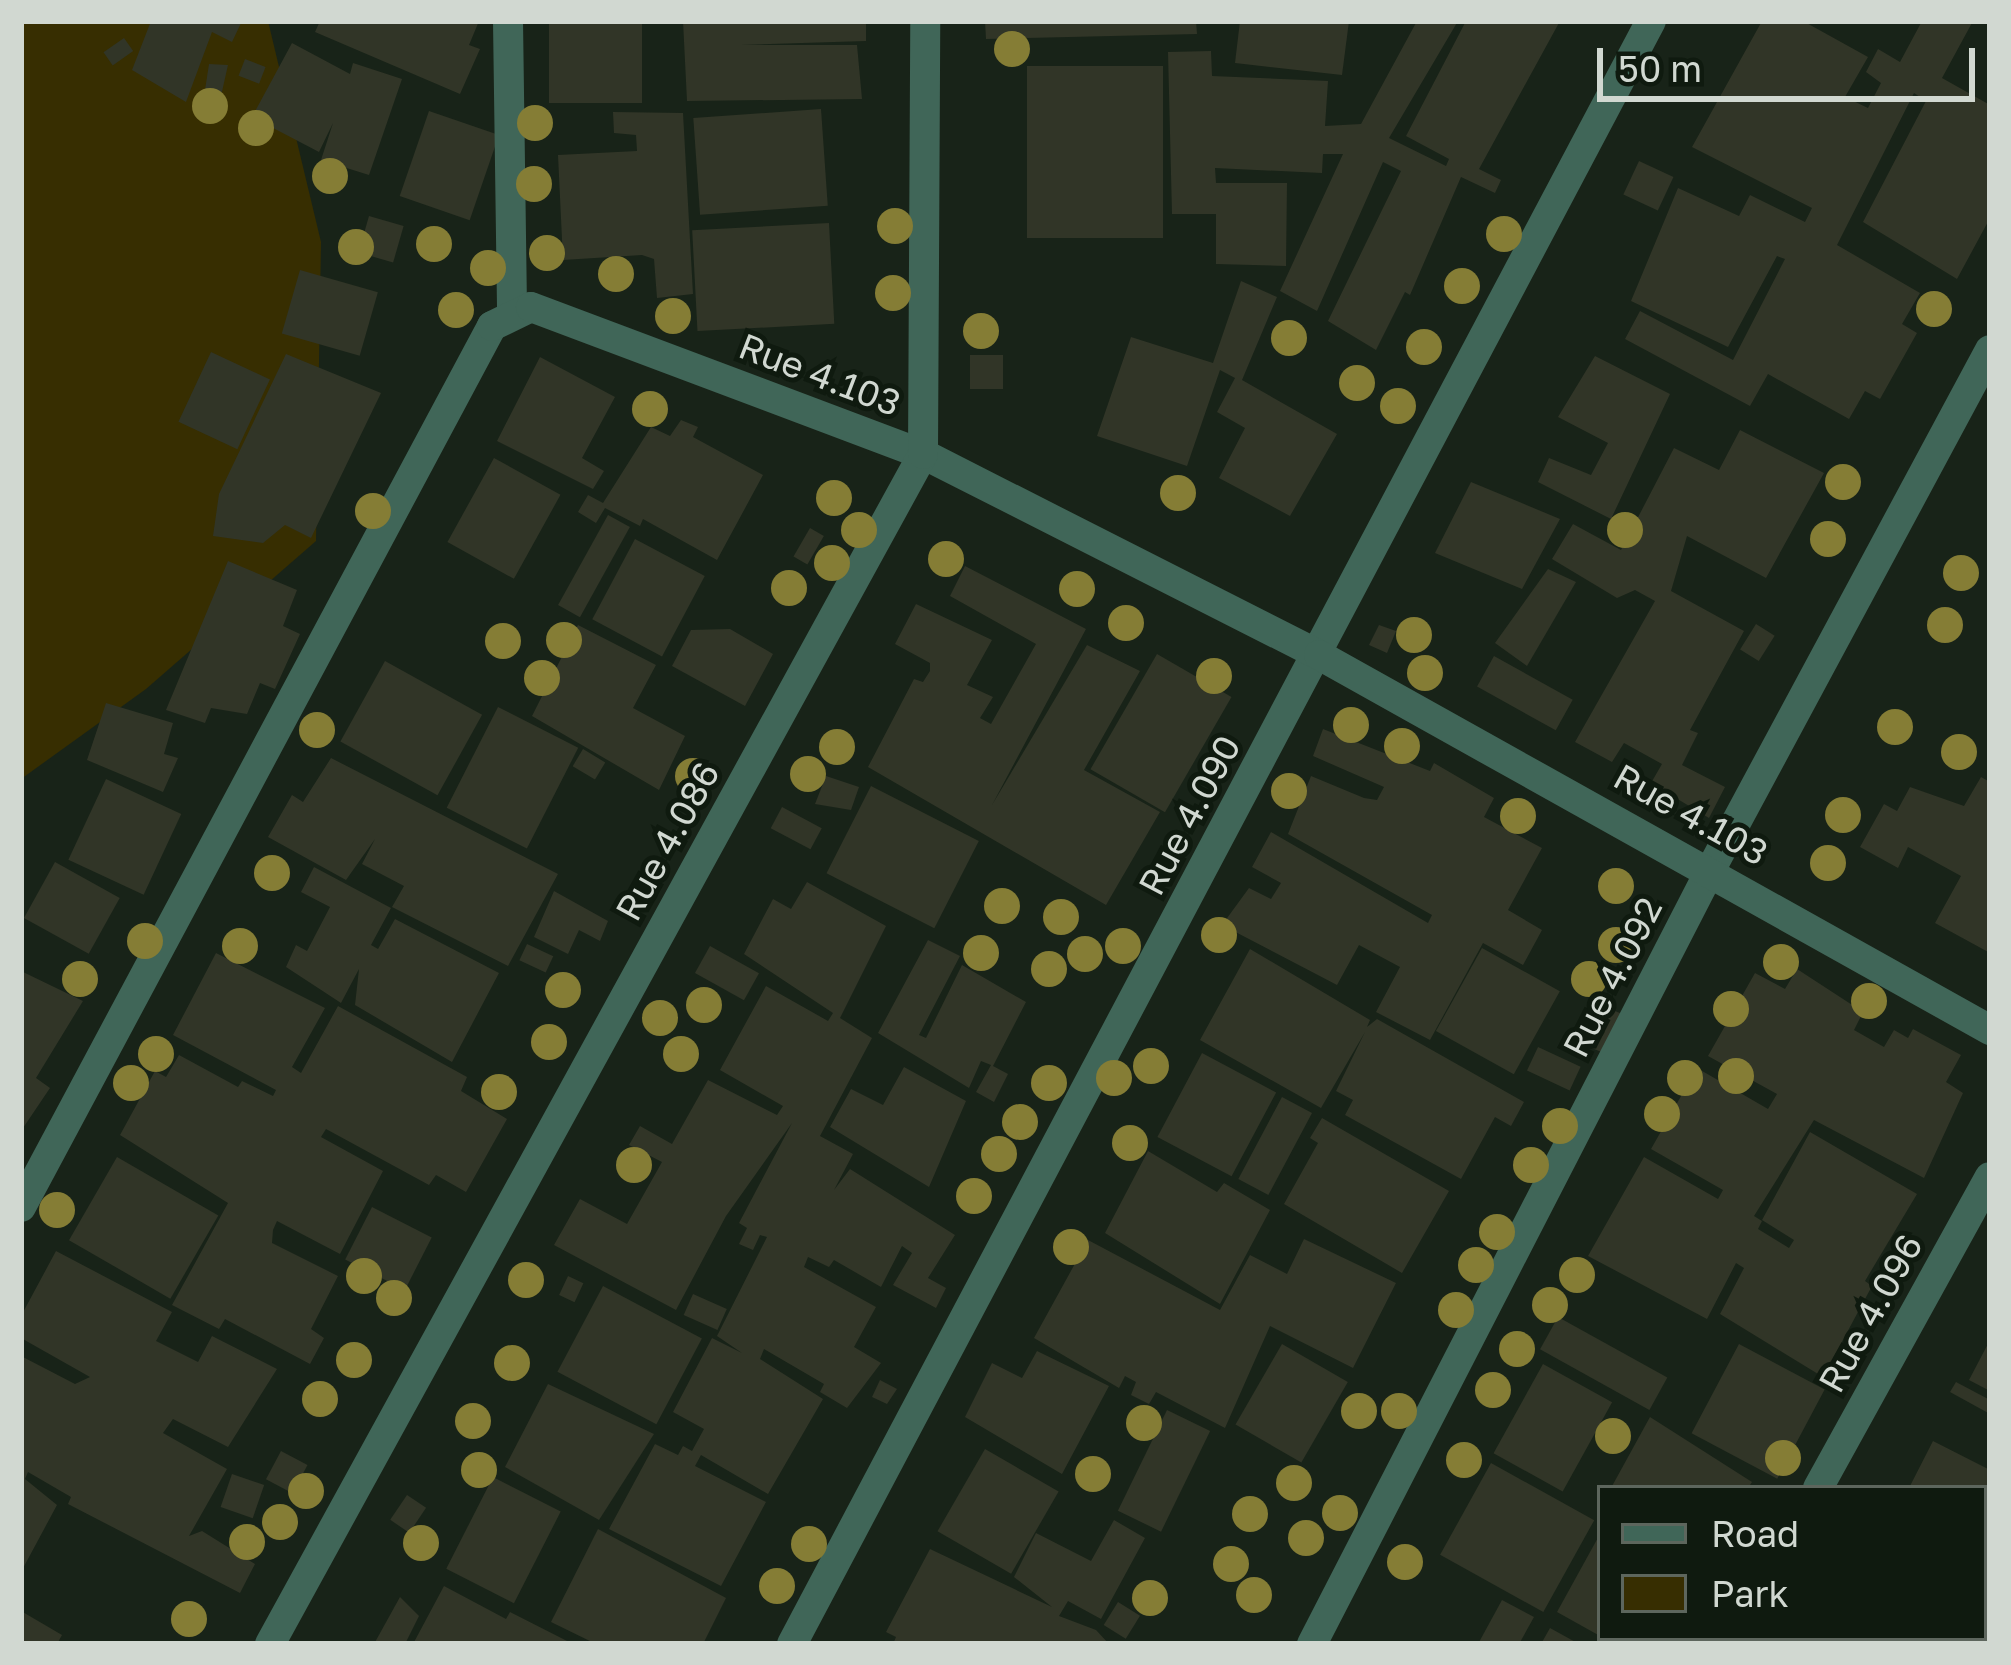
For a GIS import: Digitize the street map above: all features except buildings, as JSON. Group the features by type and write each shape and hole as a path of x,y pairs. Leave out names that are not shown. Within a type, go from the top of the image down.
{"street":[{"path":"21,1207 492,326 512,310 508,21"},
{"name":"Rue 4.086","path":"270,1644 922,454 925,21"},
{"name":"Rue 4.090","path":"792,1644 1651,21"},
{"name":"Rue 4.103","path":"512,310 532,307 922,454 1319,655 1711,868 1990,1030"},
{"name":"Rue 4.092","path":"1312,1644 1711,868 1990,350"},
{"name":"Rue 4.096","path":"1819,1485 1990,1177"}],"green space":[{"path":"21,21 268,21 321,242 316,541 146,689 21,779"}]}
